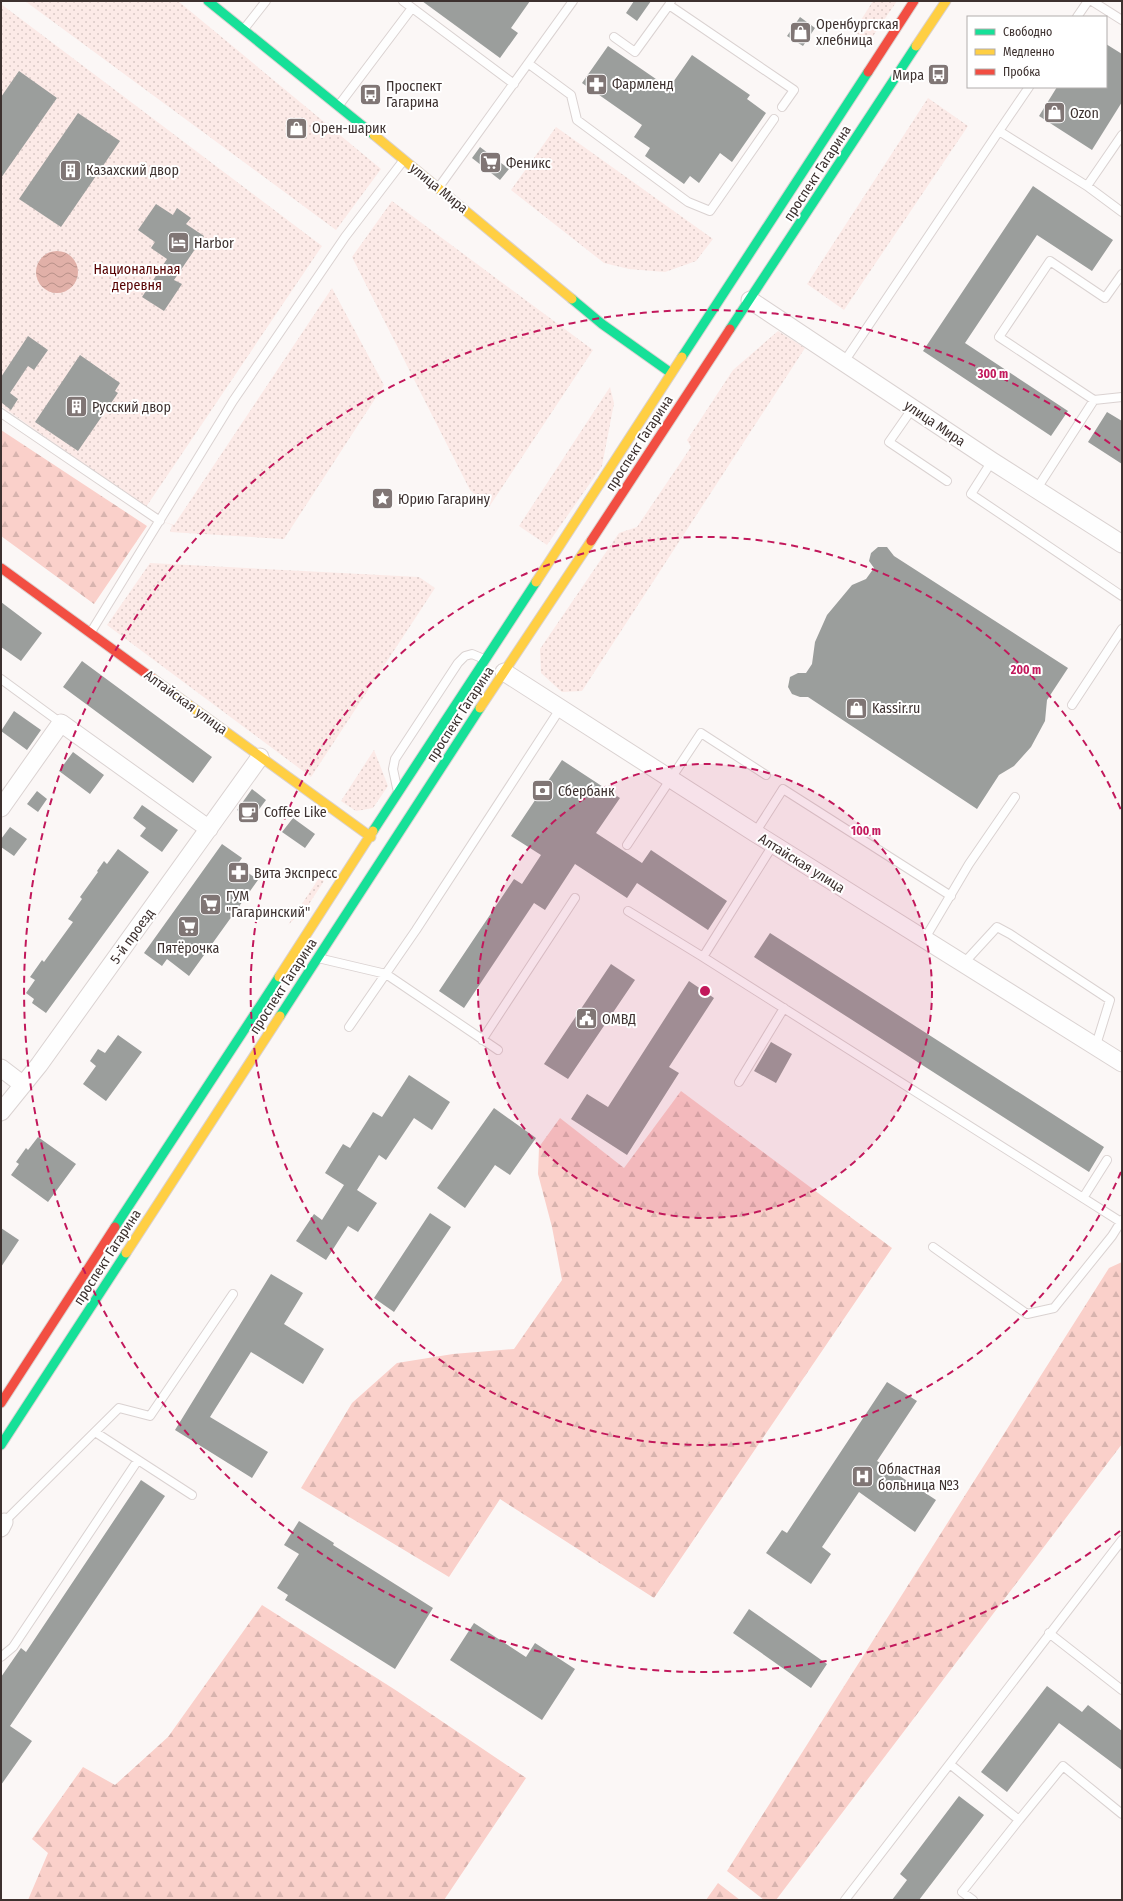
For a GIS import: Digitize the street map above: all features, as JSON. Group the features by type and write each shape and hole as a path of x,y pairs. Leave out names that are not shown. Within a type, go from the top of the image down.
{"main road":[{"name":"улица Мира","path":"208,1 438,187 602,324 693,387"},
{"name":"проспект Гагарина","path":"1,1403 380,843 494,666 671,373 914,1"},
{"name":"проспект Гагарина","path":"1,1444 318,958 380,843 399,793 494,666 693,387 946,1"},
{"name":"Алтайская улица","path":"1,568 380,843"}],"street":[{"name":"улица Мира","path":"750,300 1036,490 1122,544"},
{"name":"Алтайская улица","path":"494,666 773,845 924,940 1096,1045 1122,1063"},
{"path":"1,808 62,724 208,829"},
{"name":"5-й проезд","path":"1,1112 22,1084 39,1065 260,757"},
{"path":"1,1068 22,1084"}],"lane":[{"path":"243,30 266,1"},
{"path":"403,1 514,84"},
{"path":"438,187 529,64 573,1"},
{"path":"1078,16 1088,1"},
{"path":"1092,1 1122,20"},
{"path":"614,37 635,52 670,3 794,90 782,107"},
{"path":"338,107 412,8"},
{"path":"529,64 571,95 577,120 688,202 710,212 774,119"},
{"path":"844,362 1028,88"},
{"path":"999,131 1087,186 1122,212"},
{"path":"1087,186 1122,135"},
{"path":"91,632 233,401 345,237 404,160"},
{"path":"1122,274 1105,298 1050,261 999,336 1094,400 1122,396"},
{"path":"1036,490 1094,400"},
{"path":"912,408 889,442 947,481"},
{"path":"1,413 160,521"},
{"path":"992,461 971,494 1122,596"},
{"path":"1072,705 1122,629"},
{"path":"399,793 393,769 400,753 458,663 465,656 472,654 494,666"},
{"path":"1,679 62,724"},
{"path":"349,1026 386,974 560,709"},
{"path":"627,845 701,733 766,775"},
{"path":"755,833 783,789 951,896"},
{"path":"924,940 975,854 1015,797"},
{"path":"703,957 773,845"},
{"path":"482,1040 574,898"},
{"path":"628,911 1121,1221 1112,1236 1054,1308 1027,1314 933,1247"},
{"path":"963,964 997,927 1010,934 1110,1000 1096,1045"},
{"path":"318,958 386,974 498,1050"},
{"path":"739,1082 784,1008"},
{"path":"1083,1198 1107,1160"},
{"path":"2,1524 119,1408 150,1416 233,1294"},
{"path":"95,1432 192,1495"},
{"path":"1,1657 14,1646 138,1460"},
{"path":"845,1900 1122,1540"},
{"path":"1049,1633 1122,1690"},
{"path":"950,1764 1019,1820"},
{"path":"973,1900 962,1892 1063,1766 1120,1810"}],"green space":[{"path":"25,1 178,1 381,169 336,230"},
{"path":"873,1 897,1 869,42 854,31"},
{"name":"Национальная деревня","path":"1,4 322,246 146,507 1,406"},
{"path":"928,98 968,126 844,310 807,284"},
{"path":"556,127 713,239 696,261 665,272 629,269 604,263 511,190"},
{"path":"392,201 593,350 489,507 470,490 352,257"},
{"path":"332,288 384,385 284,539 170,532 172,525 161,521 174,525"},
{"path":"778,331 805,348 582,691 562,692 541,673 540,649 619,533 637,527 691,447 687,440 733,370"},
{"path":"610,387 614,403 602,466 547,545 519,526"},
{"path":"1,430 147,526 94,604 1,536"},
{"path":"150,563 419,577 435,588 311,777 107,625"},
{"path":"374,750 388,786 373,808 356,811 341,801"},
{"path":"319,878 324,881 307,907 288,925"},
{"path":"681,1091 892,1248 654,1598 500,1499 449,1577 301,1488 352,1403 397,1363 453,1354 514,1349 562,1280 552,1227 538,1174 539,1147 560,1118 624,1168"},
{"path":"1122,1262 1122,1444 776,1900 764,1900 727,1871 1109,1268"},
{"path":"262,1605 397,1691 526,1778 444,1900 28,1900 48,1853 32,1839 83,1767 115,1785 168,1737"},
{"path":"718,1883 740,1900 706,1900"}],"water":[{"path":"53,251 61,251 69,254 75,260 78,272 75,284 69,290 61,293 53,293 45,290 39,284 36,276 36,268 39,260 45,254"}],"building":[{"path":"422,1 530,1 511,28 518,33 500,58"},
{"path":"634,1 651,1 637,21 626,13"},
{"name":"Оренбургская хлебница","path":"800,17 815,28 803,46 787,36"},
{"path":"1107,45 1122,54 1122,102 1092,150 1039,116 1056,88 1107,88"},
{"path":"608,46 669,88 692,55 750,95 747,99 766,113 732,162 720,153 699,183 690,176 684,184 645,156 650,148 634,137 642,125 582,83"},
{"path":"19,71 57,98 1,178 1,97"},
{"name":"Казахский двор","path":"78,113 120,141 61,227 19,199"},
{"name":"Феникс","path":"480,147 509,169 500,180 472,158"},
{"path":"1033,186 1113,240 1092,271 1037,235 965,343 1068,411 1051,436 923,351"},
{"path":"156,204 173,215 177,208 191,218 186,224 204,236 174,280 182,284 164,311 142,297 167,259 151,248 155,242 138,230"},
{"path":"28,336 48,350 34,370 28,366 10,393 18,399 11,410 2,403 1,406 1,377"},
{"name":"Русский двор","path":"80,355 120,383 115,391 118,393 78,451 35,422"},
{"path":"1107,412 1122,421 1122,464 1088,442"},
{"path":"878,547 887,547 894,556 1068,668 1047,700 1045,721 1031,747 1014,766 999,775 977,809 808,697 800,697 792,694 788,687 790,677 798,673 806,673 812,664 815,642 827,615 852,585 866,579 874,568 869,561 871,553"},
{"path":"1,602 42,633 21,661 1,647"},
{"path":"82,661 212,757 193,783 63,687"},
{"path":"14,711 41,730 27,750 1,731"},
{"path":"73,752 104,775 90,794 59,771"},
{"path":"562,760 620,798 596,833 642,863 651,850 727,901 708,930 637,883 627,898 575,864 545,910 534,903 464,1008 439,991 514,879 522,884 541,855 511,836"},
{"path":"252,789 266,800 251,820 237,810"},
{"path":"37,791 47,799 38,812 27,804"},
{"path":"142,805 178,830 162,852 140,836 146,828 133,818"},
{"path":"293,818 315,834 305,848 282,832"},
{"path":"10,827 27,839 14,856 1,847 1,839"},
{"name":"ГУМ \"Гагаринский\"","path":"222,844 242,858 237,865 258,880 189,976 167,959 162,966 144,953"},
{"path":"118,849 149,872 46,1013 32,1003 34,999 26,993 35,980 30,977 42,960 44,962 73,922 68,919 82,899 80,897 98,872 97,871 104,861 107,864"},
{"path":"770,933 1104,1147 1089,1172 754,957"},
{"path":"611,964 635,980 568,1079 544,1064"},
{"path":"689,981 714,998 669,1067 679,1073 627,1155 571,1119 587,1094 608,1107"},
{"path":"118,1035 142,1052 106,1101 83,1084 96,1066 90,1061 98,1049 105,1053"},
{"path":"771,1042 792,1054 776,1083 754,1071"},
{"path":"409,1075 450,1102 432,1130 414,1118 386,1160 379,1155 357,1190 377,1203 358,1232 348,1226 326,1260 296,1241 314,1214 322,1220 344,1185 325,1173 343,1144 350,1148 373,1112 382,1117"},
{"path":"494,1108 536,1138 510,1175 495,1165 465,1208 437,1188"},
{"path":"38,1137 76,1164 48,1202 11,1175 19,1164 16,1162 26,1148 28,1150"},
{"path":"430,1213 451,1227 394,1312 374,1298"},
{"path":"1,1228 19,1240 1,1267"},
{"path":"271,1274 303,1293 284,1324 324,1349 303,1384 251,1352 210,1417 268,1452 252,1478 175,1430"},
{"name":"Областная больница №3","path":"887,1382 917,1401 877,1461 936,1500 915,1532 859,1492 822,1547 831,1554 811,1584 766,1553 782,1530 787,1533"},
{"path":"141,1480 165,1496 10,1726 32,1741 1,1785 1,1677 21,1648 26,1652"},
{"path":"299,1521 334,1543 333,1545 433,1608 395,1669 285,1600 288,1595 277,1588 299,1554 284,1545"},
{"path":"749,1609 827,1664 811,1688 733,1633"},
{"path":"474,1623 526,1657 535,1643 575,1669 542,1720 450,1660"},
{"path":"1047,1686 1082,1712 1088,1705 1122,1731 1122,1770 1059,1723 1007,1792 981,1772"},
{"path":"959,1796 984,1815 919,1900 892,1900 907,1880 900,1874"}],"traffic: fast":[{"path":"208,1 374,135"},
{"path":"730,329 916,46"},
{"path":"682,357 868,72"},
{"path":"572,299 602,324 671,373"},
{"path":"373,831 536,582"},
{"path":"280,1016 480,708"},
{"path":"115,1227 279,977"},
{"path":"1,1445 126,1253"}],"traffic: slow":[{"path":"916,46 946,1"},
{"path":"374,135 572,299"},
{"path":"536,582 682,357"},
{"path":"480,708 591,541"},
{"path":"152,678 371,837"},
{"path":"279,977 373,831"},
{"path":"126,1253 280,1016"}],"traffic: jam":[{"path":"868,72 914,1"},
{"path":"591,541 730,329"},
{"path":"1,568 152,678"},
{"path":"1,1403 115,1227"}],"place":[{"name":"Оренбургская хлебница","path":"801,32"},
{"name":"Мира","path":"939,75"},
{"name":"Фармленд","path":"597,84"},
{"name":"Проспект Гагарина","path":"370,94"},
{"name":"Ozon","path":"1054,113"},
{"name":"Орен-шарик","path":"296,128"},
{"name":"Феникс","path":"490,163"},
{"name":"Казахский двор","path":"70,170"},
{"name":"Harbor","path":"178,243"},
{"name":"Русский двор","path":"76,407"},
{"name":"Юрию Гагарину","path":"382,499"},
{"name":"Kassir.ru","path":"857,708"},
{"name":"Сбербанк","path":"542,791"},
{"name":"Coffee Like","path":"248,812"},
{"name":"Вита Экспресс","path":"239,873"},
{"name":"ГУМ \"Гагаринский\"","path":"210,904"},
{"name":"Пятёрочка","path":"188,926"},
{"name":"ОМВД","path":"586,1019"},
{"name":"Областная больница №3","path":"863,1477"}]}
